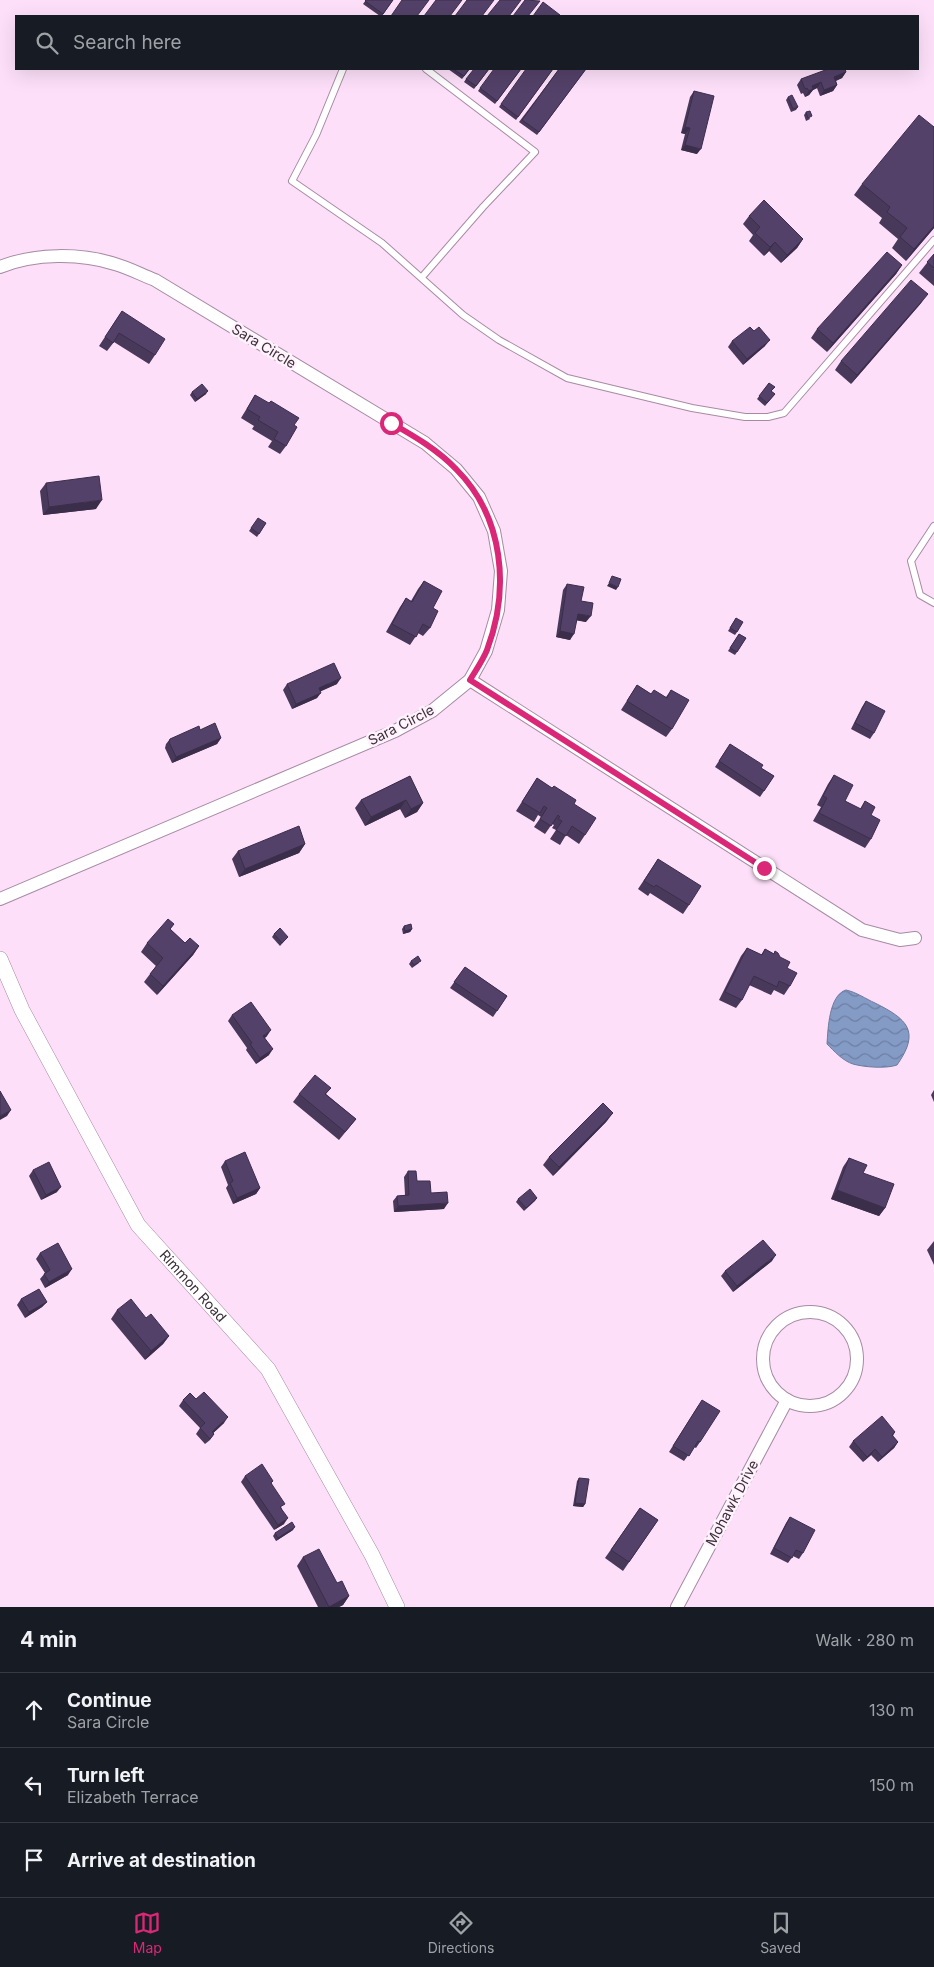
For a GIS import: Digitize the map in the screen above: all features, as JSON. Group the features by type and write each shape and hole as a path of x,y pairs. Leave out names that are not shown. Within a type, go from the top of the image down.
{"street":[{"name":"Sara Circle","path":"0,267 41,257 77,256 116,264 155,280 425,443 456,469 479,497 494,531 501,571 498,610 486,651 470,680 432,711 395,731 0,898"},
{"path":"470,680 862,930 900,940 915,938"},
{"name":"Rimmon Road","path":"0,959 22,1010 138,1225 268,1369 372,1555 396,1607"},
{"path":"818,1312 831,1317 844,1326 854,1344 857,1359 852,1379 840,1395 821,1404 806,1406 787,1400 774,1390 765,1372 763,1356 769,1336 779,1324 797,1313 818,1312"},
{"name":"Mohawk Drive","path":"677,1607 787,1400"}],"lane":[{"path":"343,70 316,135 292,181 382,243 463,315 499,340 567,378 692,408 745,417 768,417 784,413 934,240"},
{"path":"422,277 483,207 535,152 427,70"},
{"path":"934,526 911,561 920,595 934,603"}],"water":[{"path":"846,990 886,1009 907,1027 908,1043 897,1065 875,1067 849,1063 827,1044 830,1013 836,998"}],"building":[{"path":"366,0 393,0 383,14"},
{"path":"402,0 429,0 418,15 392,15"},
{"path":"436,0 462,0 451,15 425,15"},
{"path":"467,0 494,0 483,15 456,15"},
{"path":"500,0 521,0 510,15 488,15"},
{"path":"525,0 540,1 529,15 514,15"},
{"path":"543,2 560,15 534,15"},
{"path":"455,70 468,70 464,76"},
{"path":"473,70 488,70 476,86 466,79"},
{"path":"493,70 520,70 497,101 480,88"},
{"path":"525,70 552,70 518,117 501,104"},
{"path":"558,70 585,70 539,132 522,120"},
{"path":"825,70 845,70 846,72 834,77 837,85 824,90 821,82 812,86 813,89 809,91 807,88 805,89 801,79"},
{"path":"694,91 714,96 701,149 685,145 690,128 685,127"},
{"path":"792,95 798,107 793,109 788,97"},
{"path":"810,111 812,116 808,118 806,112"},
{"path":"919,115 934,127 934,226 914,249 900,237 907,228 887,212 890,207 862,184"},
{"path":"764,200 803,239 787,255 775,242 770,247 755,233 760,227 749,216"},
{"path":"887,252 902,265 833,343 817,329"},
{"path":"934,254 934,268 927,262"},
{"path":"911,280 928,294 857,375 841,361"},
{"path":"122,311 165,339 155,355 119,333 113,343 105,337"},
{"path":"750,327 754,331 759,327 770,340 747,359 732,341"},
{"path":"769,383 775,387 771,391 775,394 767,403 759,396"},
{"path":"202,384 208,391 197,399 192,392"},
{"path":"255,395 269,403 271,401 299,418 294,425 297,427 286,446 274,439 278,432 258,420 260,417 247,409"},
{"path":"99,476 102,500 49,507 46,483"},
{"path":"258,518 266,523 259,534 251,528"},
{"path":"612,576 621,579 618,587 609,583"},
{"path":"424,581 442,591 433,608 438,611 430,628 423,624 416,637 392,624 406,598 412,602"},
{"path":"567,584 584,587 581,601 593,603 591,616 578,614 574,634 560,631"},
{"path":"736,618 743,622 737,632 730,628"},
{"path":"739,634 746,638 737,652 730,648"},
{"path":"334,663 341,678 319,688 321,693 296,704 287,684"},
{"path":"637,685 651,694 654,690 667,698 671,690 689,700 672,729 627,701"},
{"path":"866,701 885,711 874,733 855,723"},
{"path":"215,723 221,738 176,757 169,742 170,739 199,726 200,730"},
{"path":"730,744 763,765 761,768 774,776 764,791 719,761"},
{"path":"834,775 853,785 845,801 861,809 865,801 875,807 871,815 880,820 871,839 819,813 827,798 823,796"},
{"path":"410,776 423,803 411,809 406,800 371,817 361,800"},
{"path":"537,778 576,800 574,804 596,818 585,835 572,826 566,836 556,830 562,821 558,819 560,817 558,815 551,826 540,819 547,808 544,806 540,813 522,802"},
{"path":"299,826 305,844 245,869 238,851"},
{"path":"658,859 701,886 689,905 656,885 654,887 644,881"},
{"path":"168,919 174,924 170,929 185,943 190,938 199,946 163,986 150,974 163,958 147,943"},
{"path":"411,924 412,929 405,931 404,926"},
{"path":"280,928 288,937 282,943 274,934"},
{"path":"747,948 762,955 765,949 774,954 775,951 780,957 790,962 787,968 797,973 790,986 779,981 777,987 754,976 742,1000 725,992"},
{"path":"418,956 421,961 414,965 411,961"},
{"path":"465,967 507,996 497,1011 454,982"},
{"path":"251,1002 271,1030 263,1036 273,1049 260,1058 232,1015"},
{"path":"315,1075 331,1088 325,1094 356,1119 345,1132 299,1094"},
{"path":"0,1091 11,1110 0,1116"},
{"path":"603,1103 613,1113 559,1167 549,1157"},
{"path":"245,1152 260,1188 237,1198 230,1183 233,1181 225,1161"},
{"path":"849,1158 867,1165 863,1173 894,1184 885,1208 837,1190"},
{"path":"49,1162 61,1187 46,1195 33,1170"},
{"path":"408,1171 416,1171 417,1181 430,1181 431,1193 447,1192 448,1203 398,1206 397,1196 409,1195"},
{"path":"530,1189 537,1198 526,1208 518,1199"},
{"path":"763,1240 776,1255 737,1286 725,1271"},
{"path":"58,1243 72,1269 49,1282 44,1274 50,1270 40,1253"},
{"path":"39,1289 47,1302 29,1312 21,1299"},
{"path":"131,1299 146,1318 151,1314 169,1336 151,1351 117,1310"},
{"path":"204,1392 228,1417 212,1432 214,1434 210,1439 200,1428 205,1423 183,1400 190,1393 196,1399"},
{"path":"702,1400 720,1411 689,1456 673,1446"},
{"path":"882,1416 895,1432 892,1435 898,1442 882,1457 875,1449 867,1457 853,1441"},
{"path":"262,1464 273,1481 271,1483 285,1504 280,1507 288,1518 278,1525 245,1476"},
{"path":"579,1478 589,1479 585,1504 575,1503"},
{"path":"640,1508 658,1520 629,1562 611,1550"},
{"path":"790,1517 815,1530 803,1553 796,1550 792,1558 774,1548"},
{"path":"292,1522 295,1527 278,1538 275,1533"},
{"path":"319,1549 337,1583 342,1581 349,1596 329,1607 303,1557"}],"route":[{"path":"391,423 425,443 456,469 479,497 494,531 501,571 498,610 486,651 470,680 764,868"}]}
